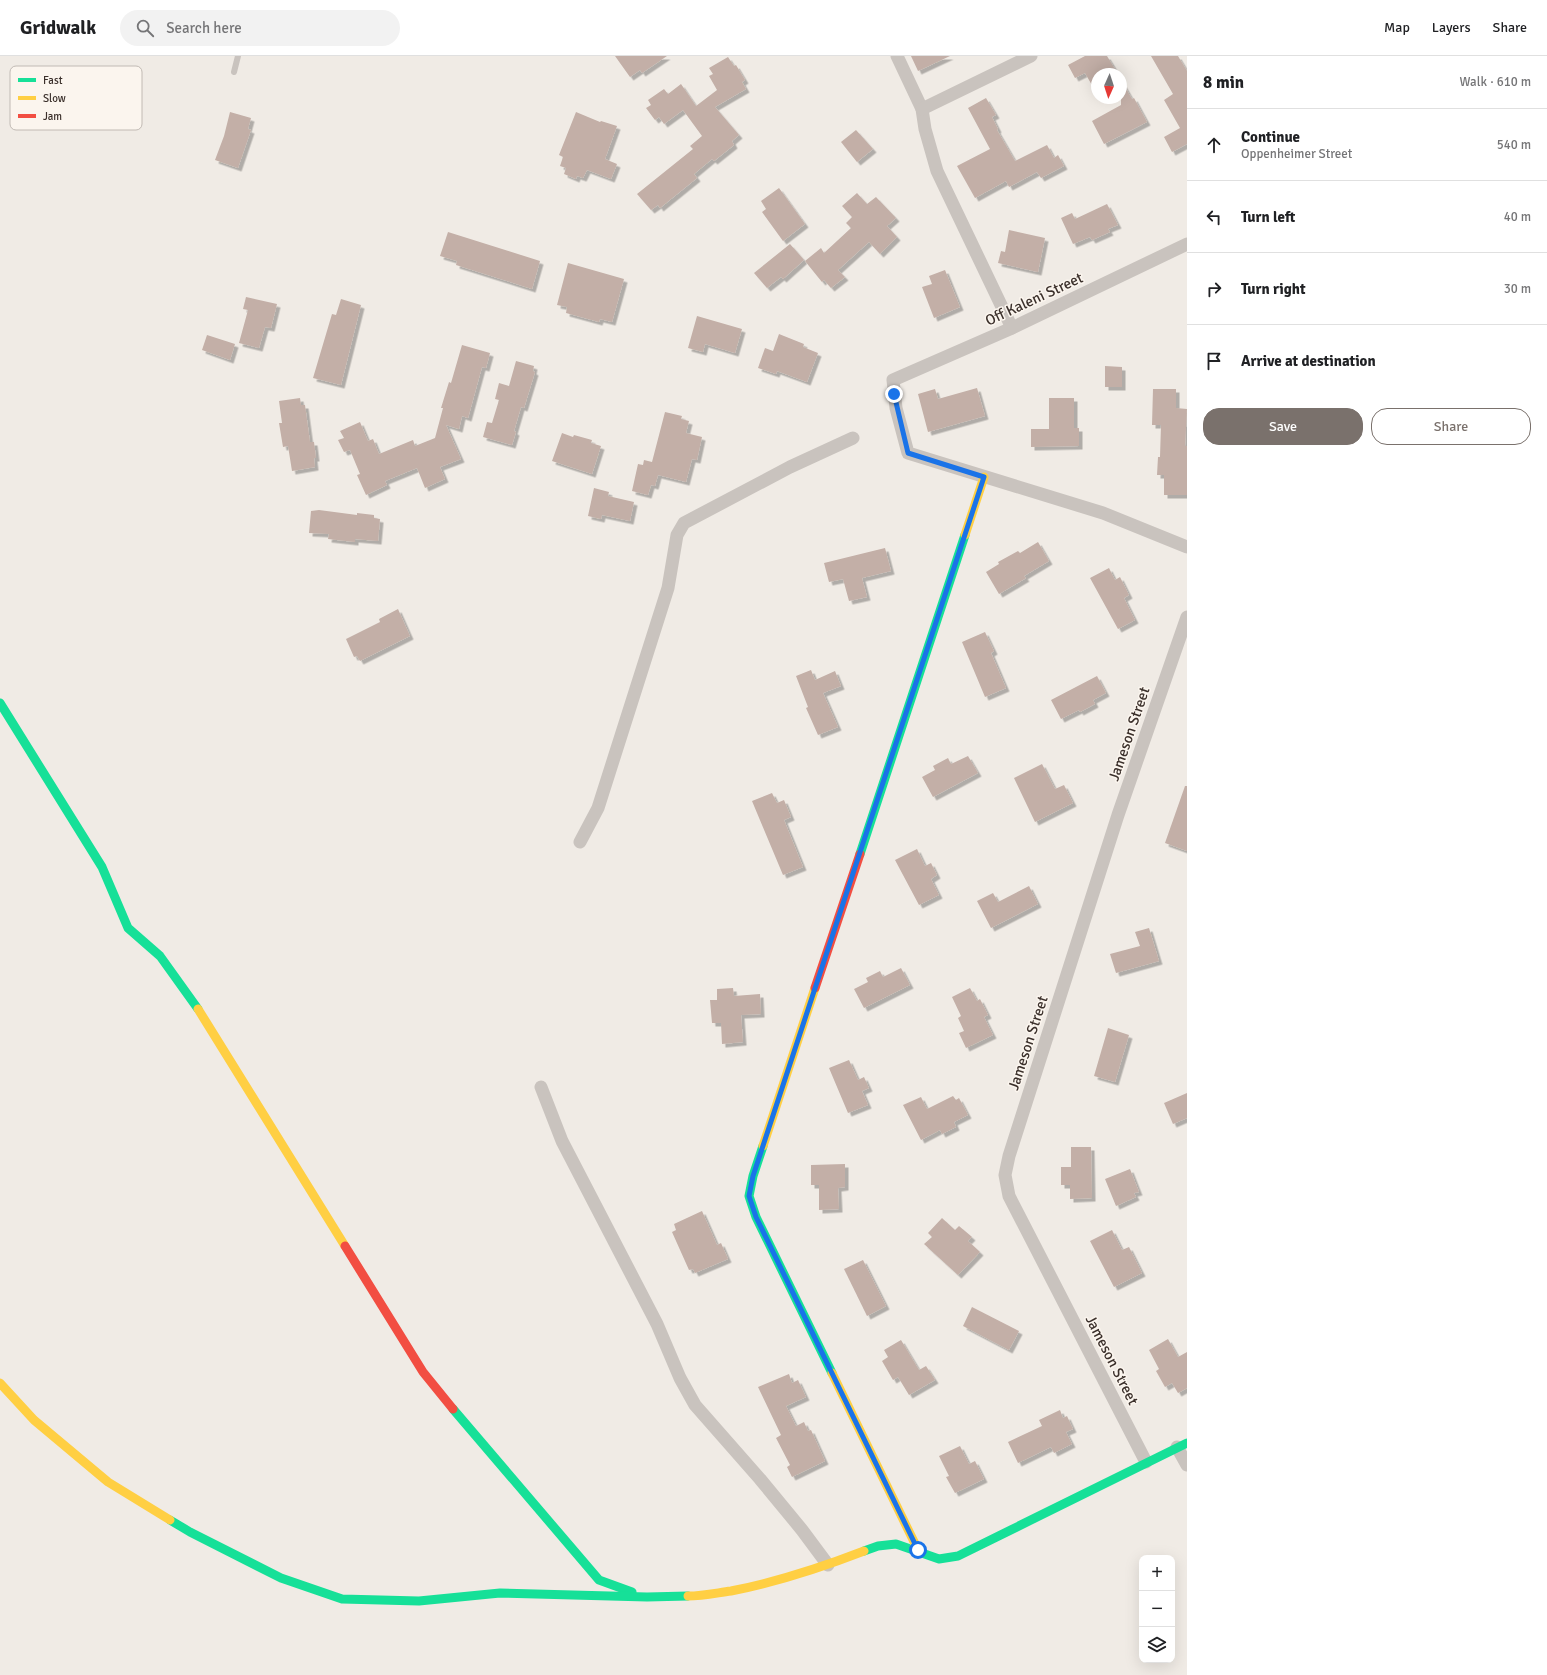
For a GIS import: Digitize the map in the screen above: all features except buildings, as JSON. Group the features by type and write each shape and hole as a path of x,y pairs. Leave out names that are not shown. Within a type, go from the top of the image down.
{"street":[{"path":"897,56 922,109 924,129 937,171 1012,328"},
{"path":"922,109 1031,56"},
{"name":"Off Kaleni Street","path":"984,477 908,453 896,408 893,380 1012,328 1187,244"},
{"path":"580,842 598,808 668,588 677,535 680,528 684,523 790,467 853,438"},
{"path":"918,1550 756,1217 749,1196 756,1169 984,477 1103,513 1187,547"},
{"name":"Jameson Street","path":"1146,1462 1009,1196 1005,1175 1009,1156 1118,815 1187,617"},
{"path":"0,703 102,867 128,928 160,956 204,1017 423,1372 471,1431 599,1580 647,1597"},
{"path":"541,1087 562,1141 657,1324 680,1378 695,1405 764,1484 828,1565"},
{"path":"0,1383 34,1420 108,1482 190,1532 281,1578 305,1588 342,1599 419,1601 500,1593 647,1597 702,1596 762,1585 828,1565 878,1546 896,1544 918,1550 939,1559 958,1556 1182,1445 1187,1465"}],"lane":[{"path":"234,72 238,56"}],"traffic: fast":[{"path":"860,854 965,535"},
{"path":"0,703 102,867 128,928 160,956 198,1009"},
{"path":"763,1146 753,1176 749,1196 756,1217 832,1373"},
{"path":"453,1409 599,1580 632,1592"},
{"path":"864,1551 878,1546 896,1544 939,1559 958,1556 1187,1443"},
{"path":"170,1520 190,1532 281,1578 342,1599 419,1601 500,1593 647,1597 688,1596"}],"traffic: slow":[{"path":"965,535 984,477"},
{"path":"763,1146 815,988"},
{"path":"198,1009 345,1246"},
{"path":"832,1373 918,1550"},
{"path":"0,1383 34,1420 108,1482 170,1520"},
{"path":"688,1596 731,1591 782,1579 815,1569 864,1551"}],"traffic: jam":[{"path":"815,988 860,854"},
{"path":"345,1246 423,1372 453,1409"}],"route":[{"path":"894,394 896,408 908,453 984,477 753,1176 749,1196 756,1217 918,1550"}]}
